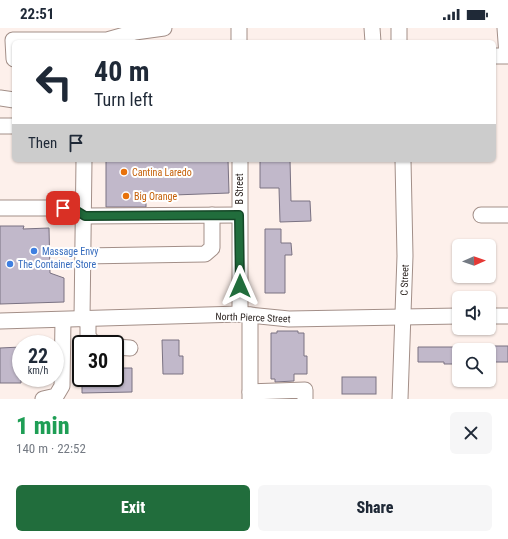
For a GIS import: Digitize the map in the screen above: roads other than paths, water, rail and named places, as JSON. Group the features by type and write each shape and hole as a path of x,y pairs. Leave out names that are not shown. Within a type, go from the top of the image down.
{"street":[{"path":"13,40 107,40 135,32 164,28"},
{"path":"239,28 239,40"},
{"path":"372,28 373,40"},
{"path":"399,28 399,40"},
{"path":"496,56 507,56 505,28"},
{"path":"0,98 12,100"},
{"path":"0,126 12,126"},
{"path":"84,162 85,216 83,256 85,319 88,335"},
{"name":"B Street","path":"240,162 239,215 250,395"},
{"name":"C Street","path":"400,399 405,256 403,162"},
{"path":"0,208 72,208 85,216 239,215"},
{"path":"83,256 205,254 212,248 212,215"},
{"path":"481,215 508,215"},
{"name":"North Pierce Street","path":"0,321 245,315 289,319 452,316"},
{"path":"496,316 508,316"},
{"path":"43,399 56,396 62,386 63,320"},
{"path":"124,348 130,348"},
{"path":"250,395 305,390 305,399"}],"place":[{"name":"Cantina Laredo","path":"124,172"},
{"name":"Big Orange","path":"126,196"},
{"name":"Massage Envy","path":"34,251"},
{"name":"The Container Store","path":"10,264"}]}
